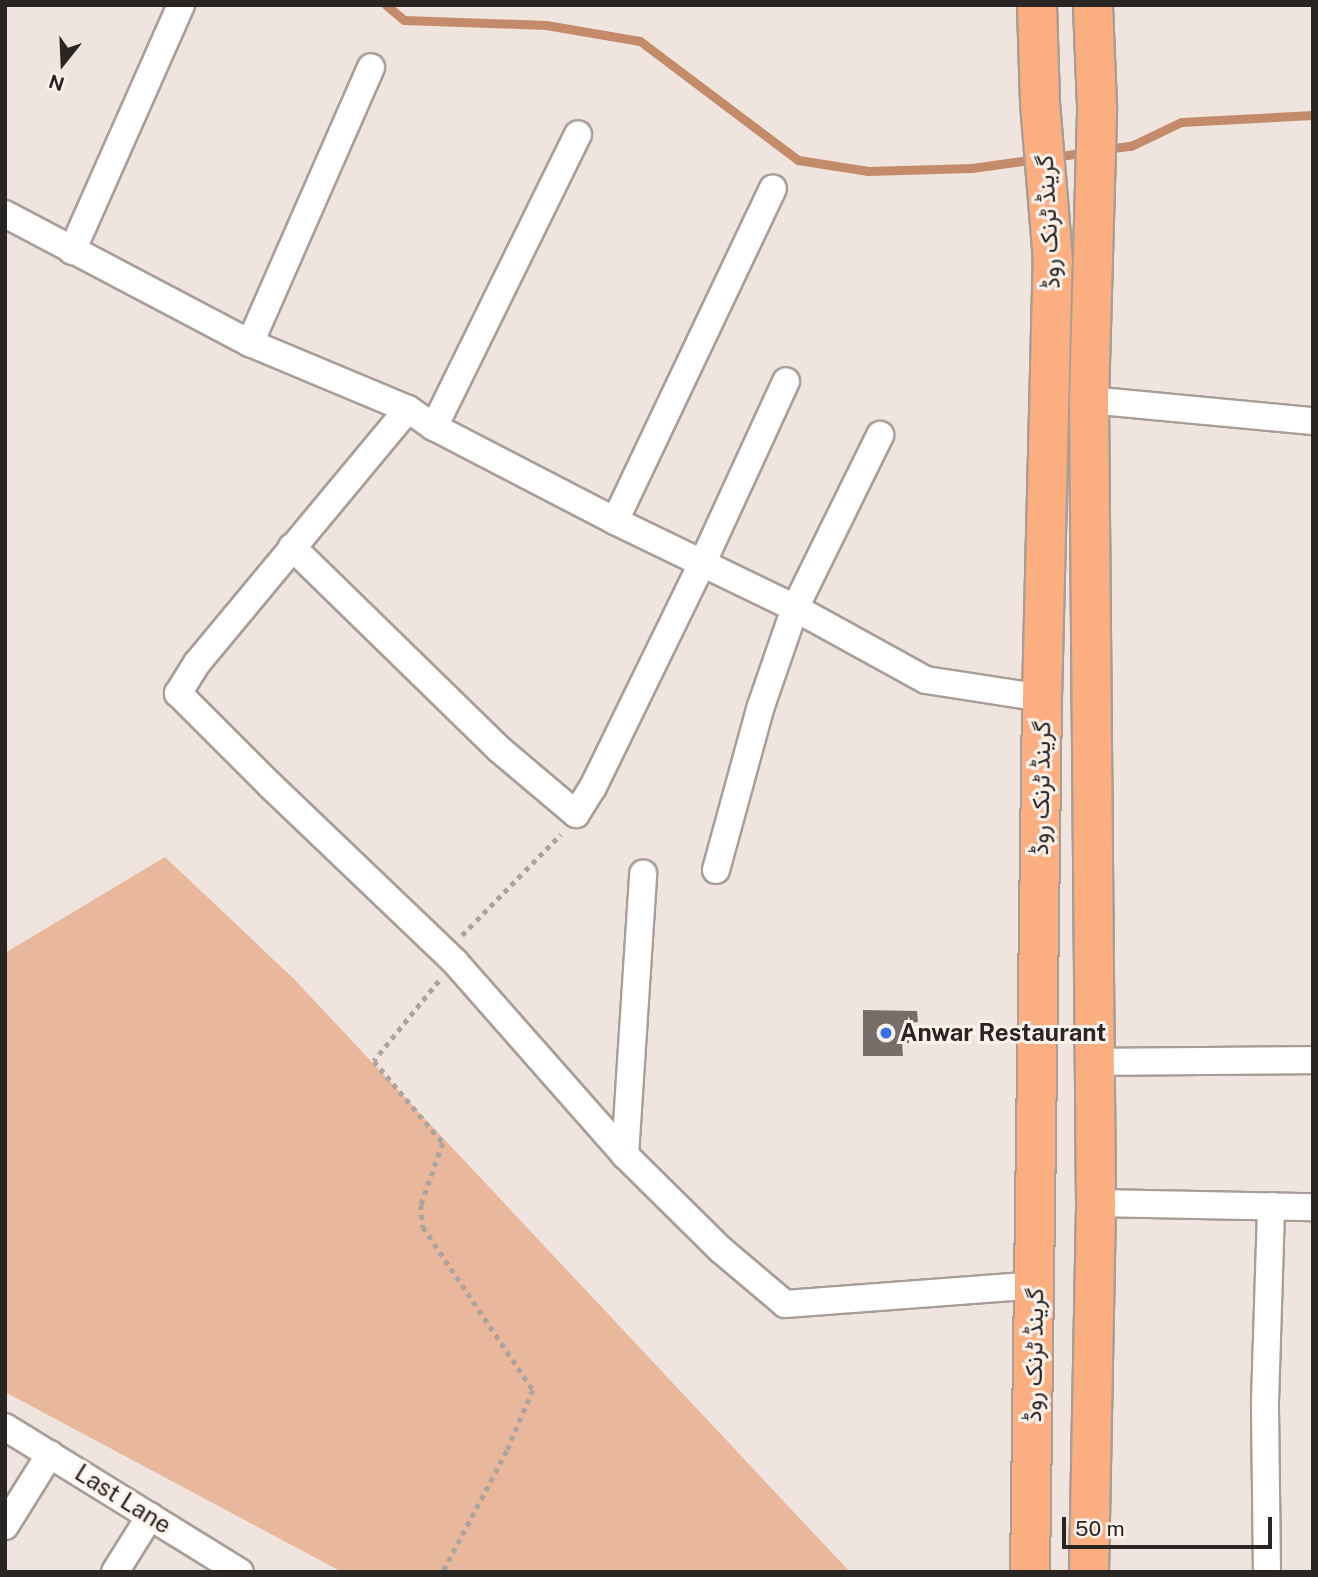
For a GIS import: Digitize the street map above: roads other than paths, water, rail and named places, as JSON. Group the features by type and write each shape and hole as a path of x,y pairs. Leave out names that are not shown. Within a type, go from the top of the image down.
{"highway":[{"name":"گرینڈ ٹرنک روڈ","path":"1030,1572 1042,698 1054,261 1040,102 1037,5"},
{"name":"گرینڈ ٹرنک روڈ","path":"1089,1572 1096,1203 1089,400 1097,106 1093,5"}],"street":[{"path":"72,251 181,5"},
{"path":"250,343 371,67"},
{"path":"435,427 579,134"},
{"path":"615,521 774,189"},
{"path":"5,214 250,343 408,409 435,427 615,521 795,608 926,680 1042,698"},
{"path":"292,547 499,749 576,814 593,787 702,564 786,381"},
{"path":"1089,400 1313,421"},
{"path":"408,409 197,663 178,693 450,957 625,1154 720,1250 785,1304 1035,1285"},
{"path":"716,870 761,706 795,608 880,435"},
{"path":"625,1154 643,874"},
{"path":"1095,1062 1313,1060"},
{"path":"1096,1203 1313,1207"},
{"path":"1267,1572 1265,1401 1271,1206"},
{"name":"Last Lane","path":"5,1427 150,1516 229,1569"},
{"path":"5,1526 50,1454"},
{"path":"115,1572 150,1516"}],"waterway":[{"path":"386,5 404,20 546,25 640,41 798,160 868,171 972,168 1036,159"},
{"path":"1105,149 1131,146 1181,122 1313,115"},
{"path":"1053,157 1088,152"}],"place":[{"name":"Anwar Restaurant","path":"886,1033"}]}
